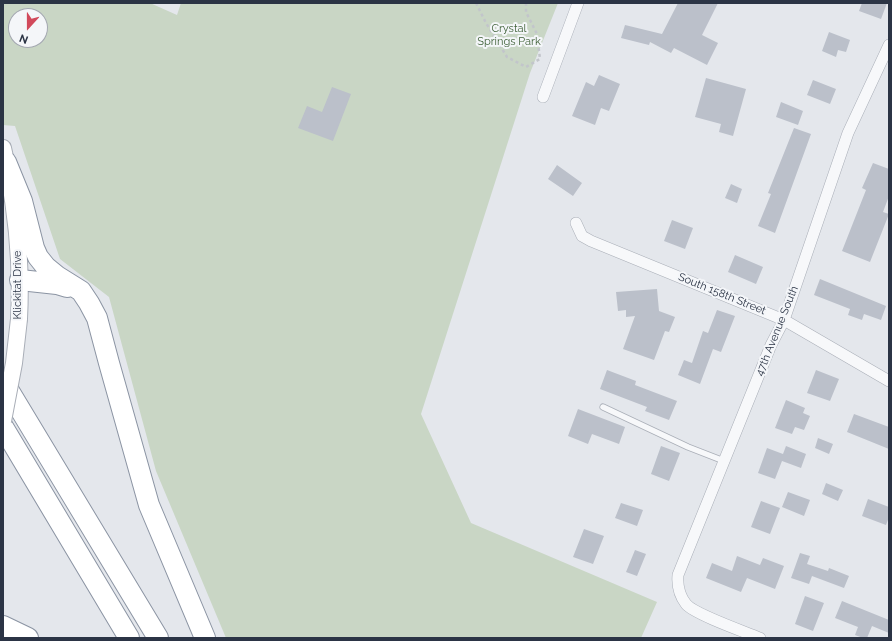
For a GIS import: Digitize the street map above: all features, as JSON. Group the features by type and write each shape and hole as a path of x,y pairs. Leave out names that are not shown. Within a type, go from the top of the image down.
{"highway":[{"path":"5,155 22,201 34,248 38,257 46,268 81,291 97,318 149,505 205,638"},
{"path":"20,280 57,284 81,291"},
{"path":"3,381 158,638"},
{"path":"3,427 128,638"},
{"path":"3,453 19,475 123,638"},
{"path":"3,626 28,638"}],"main road":[{"name":"Klickitat Drive","path":"3,421 14,363 20,280 15,210 5,155"}],"street":[{"path":"543,97 578,3"},
{"name":"47th Avenue South","path":"760,638 700,613 687,605 680,594 678,575 771,345 784,320 848,133 889,45"},
{"name":"South 158th Street","path":"576,223 582,236 591,242 784,320 889,381"}],"lane":[{"path":"603,407 688,447 724,461"}],"path":[{"path":"476,3 486,23 507,57 526,67 540,59 537,34 526,12 526,3"}],"green space":[{"name":"Crystal Springs Park","path":"3,3 150,3 177,15 181,3 558,3 530,73 421,414 471,523 657,602 641,638 226,638 156,471 109,297 60,259 15,126 3,125"}],"building":[{"path":"678,3 718,3 702,35 718,43 707,65 674,48 671,53 650,42 649,45 621,38 625,25 662,34"},
{"path":"862,3 887,3 881,19 859,11"},
{"path":"829,32 850,40 846,52 838,50 836,57 822,51"},
{"path":"599,75 620,84 609,111 601,108 595,125 572,116 586,82 594,86"},
{"path":"706,78 746,89 733,136 719,132 721,124 695,117"},
{"path":"813,80 836,89 830,104 807,95"},
{"path":"332,87 351,94 333,141 298,128 307,106 322,112"},
{"path":"781,102 803,111 798,125 776,117"},
{"path":"794,128 811,134 775,233 758,226 771,194 768,193"},
{"path":"873,163 889,169 889,196 883,212 889,214 870,262 842,251 866,190 862,188"},
{"path":"557,165 582,183 573,196 548,179"},
{"path":"731,184 742,189 737,203 725,198"},
{"path":"672,220 693,228 685,249 664,241"},
{"path":"735,255 763,267 756,284 728,272"},
{"path":"820,279 886,306 881,320 864,314 862,320 848,315 850,309 814,295"},
{"path":"657,289 659,311 675,317 669,332 665,331 654,360 623,349 635,316 626,317 626,310 618,311 616,292"},
{"path":"717,310 735,316 721,352 713,349 700,384 678,375 684,360 692,363 703,331 708,333"},
{"path":"607,370 636,381 635,385 677,401 669,420 645,411 647,407 600,389"},
{"path":"816,370 839,379 830,401 807,393"},
{"path":"786,400 805,408 803,413 810,416 804,430 795,427 792,434 775,428"},
{"path":"578,409 625,427 619,444 592,434 588,444 568,436"},
{"path":"854,414 889,427 889,449 847,432"},
{"path":"818,438 833,444 829,454 815,448"},
{"path":"661,446 680,453 669,481 651,474"},
{"path":"786,446 806,454 801,468 782,461 775,479 758,473 767,448 783,454"},
{"path":"826,483 843,490 838,501 822,494"},
{"path":"788,492 810,500 804,516 782,507"},
{"path":"868,499 889,507 889,517 886,525 862,516"},
{"path":"761,501 780,508 770,534 751,527"},
{"path":"621,503 643,510 637,526 615,518"},
{"path":"584,529 604,536 593,564 573,557"},
{"path":"635,550 646,554 637,576 626,572"},
{"path":"800,553 810,556 807,564 828,571 829,568 849,576 844,588 812,576 809,584 791,578"},
{"path":"737,556 760,565 763,558 784,566 775,589 747,578 741,592 706,578 712,563 732,571"},
{"path":"805,596 824,603 813,631 795,624"},
{"path":"842,601 889,620 889,633 872,626 867,638 855,635 858,627 835,618"}]}
